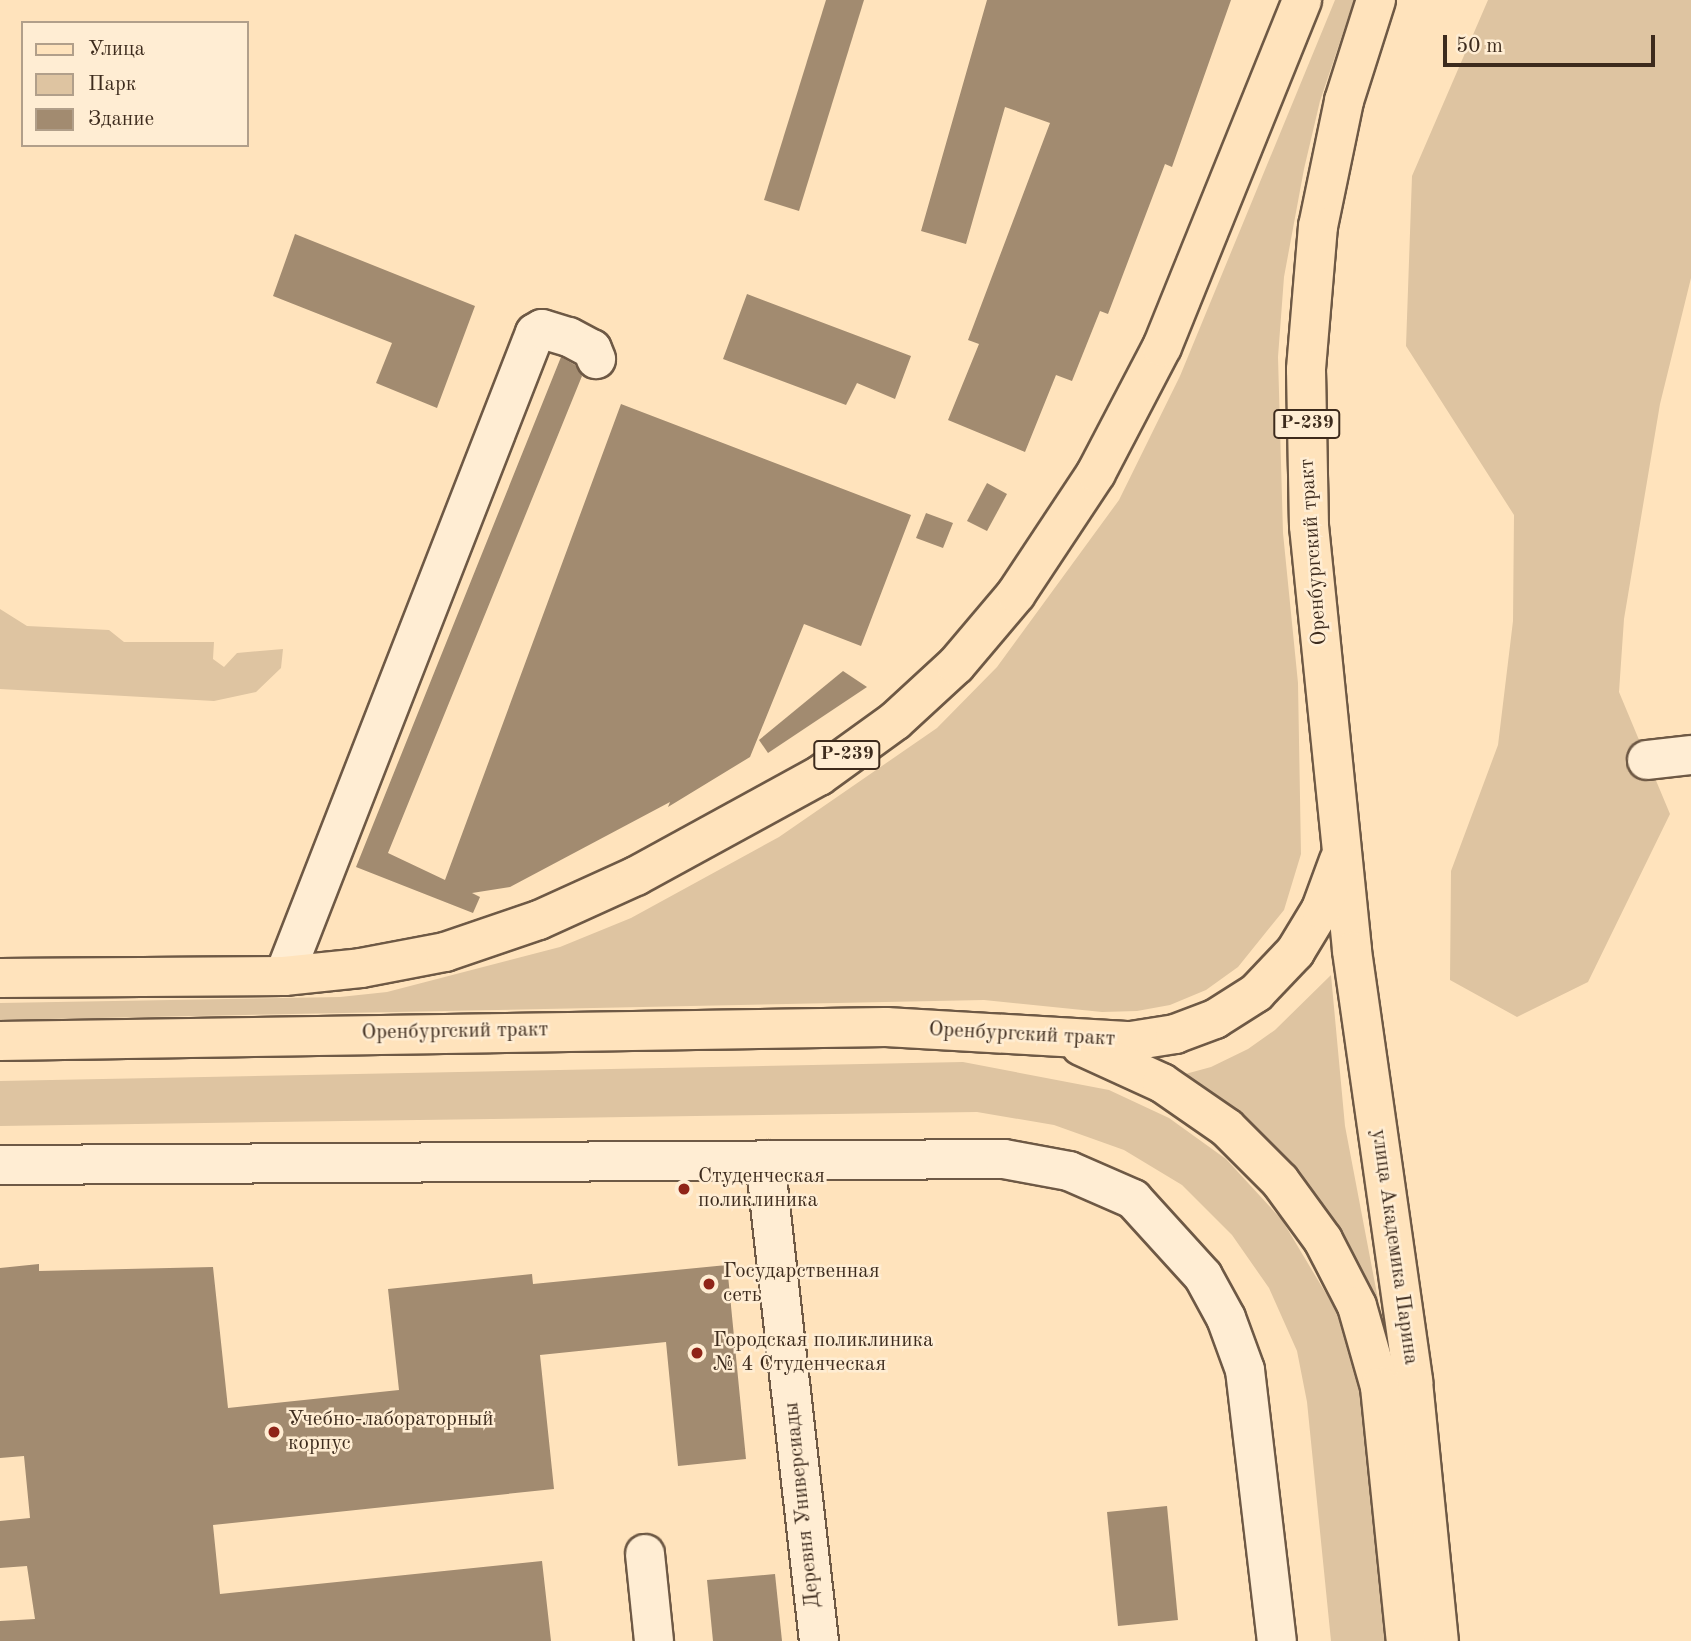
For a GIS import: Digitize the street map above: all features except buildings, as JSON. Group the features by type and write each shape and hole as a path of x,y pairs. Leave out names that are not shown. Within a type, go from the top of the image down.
{"main road":[{"name":"Р-239","path":"0,978 284,976 361,968 444,952 539,920 636,876 819,776 895,720 956,665 1016,594 1096,473 1163,347 1303,0"},
{"name":"Оренбургский тракт","path":"0,1041 872,1027 1070,1041 1131,1041 1175,1034 1215,1019 1256,993 1295,953 1321,909 1341,855 1309,526 1306,370 1318,226 1344,101 1376,0"},
{"name":"улица Академика Парина","path":"1341,855 1413,1382 1439,1641"},
{"name":"улица Академика Парина","path":"1070,1041 1162,1083 1227,1128 1280,1181 1324,1240 1357,1306 1380,1387 1406,1641"}],"street":[{"path":"284,976 535,333 542,329 569,337 592,349 596,359"},
{"path":"1647,760 1691,755"},
{"path":"0,1165 1004,1159 1069,1171 1133,1199 1203,1276 1226,1318 1245,1370 1277,1641"},
{"name":"Деревня Универсиады","path":"765,1160 819,1641"},
{"path":"645,1553 654,1641"}],"green space":[{"path":"1335,0 1354,0 1320,101 1304,169 1284,277 1278,357 1283,533 1298,683 1301,854 1284,910 1238,967 1206,990 1170,1005 1137,1011 1102,1012 984,1000 0,1020 0,1003 340,997 387,992 560,947 631,918 779,837 937,728 997,667 1119,500 1180,376"},
{"path":"1488,0 1691,0 1691,278 1660,404 1624,619 1619,692 1670,814 1588,982 1517,1017 1450,980 1451,871 1498,745 1513,621 1514,515 1406,346 1412,176"},
{"path":"0,609 27,626 109,630 124,642 214,642 213,659 224,667 237,653 283,649 281,668 256,692 214,701 0,689"},
{"path":"1331,975 1345,1126 1380,1310 1345,1247 1178,1076 1211,1067 1248,1049 1275,1030"},
{"path":"963,1062 1109,1090 1169,1118 1226,1159 1282,1220 1337,1312 1363,1399 1386,1641 1331,1641 1307,1402 1297,1351 1269,1288 1232,1235 1182,1185 1124,1150 1054,1125 977,1112 0,1126 0,1081"}],"place":[{"name":"Студенческая поликлиника","path":"684,1189"},
{"name":"Государственная сеть","path":"709,1284"},
{"name":"Городская поликлиника № 4 Студенческая","path":"697,1353"},
{"name":"Учебно-лабораторный корпус","path":"274,1432"}]}
